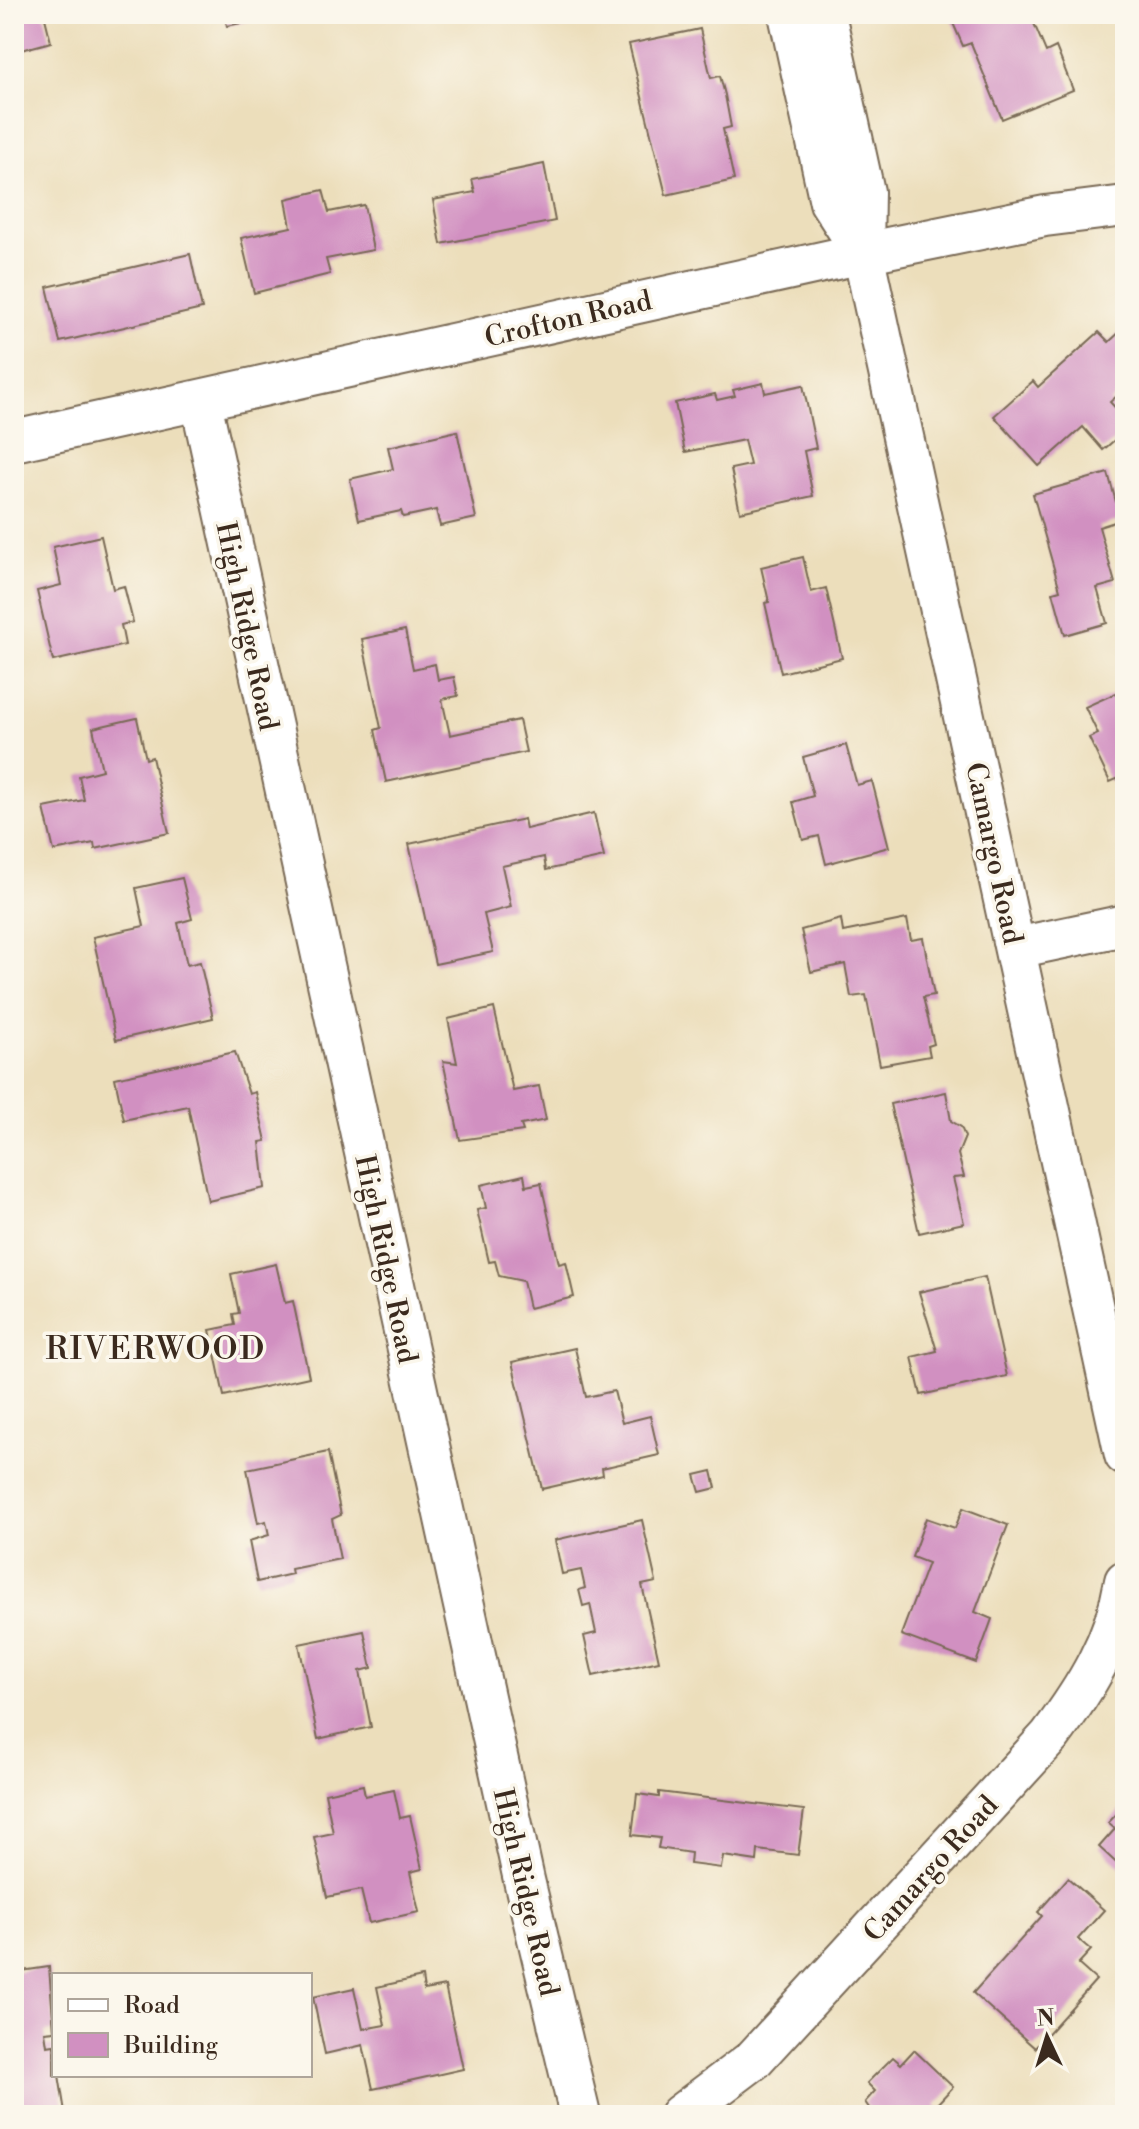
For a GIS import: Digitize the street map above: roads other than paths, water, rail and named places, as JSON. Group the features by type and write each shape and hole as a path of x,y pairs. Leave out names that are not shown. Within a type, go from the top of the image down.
{"street":[{"name":"Camargo Road","path":"789,14 830,202 863,253"},
{"name":"Camargo Road","path":"825,14 864,192 863,253 1125,1455"},
{"name":"Crofton Road","path":"14,441 863,253 1045,216 1125,206"},
{"name":"High Ridge Road","path":"201,402 506,1802 580,2115"},
{"path":"1016,948 1125,925"},
{"name":"Camargo Road","path":"680,2115 753,2060 1050,1736 1073,1706 1109,1641 1125,1581"}],"district":[{"name":"RIVERWOOD","path":"156,1348"}]}
